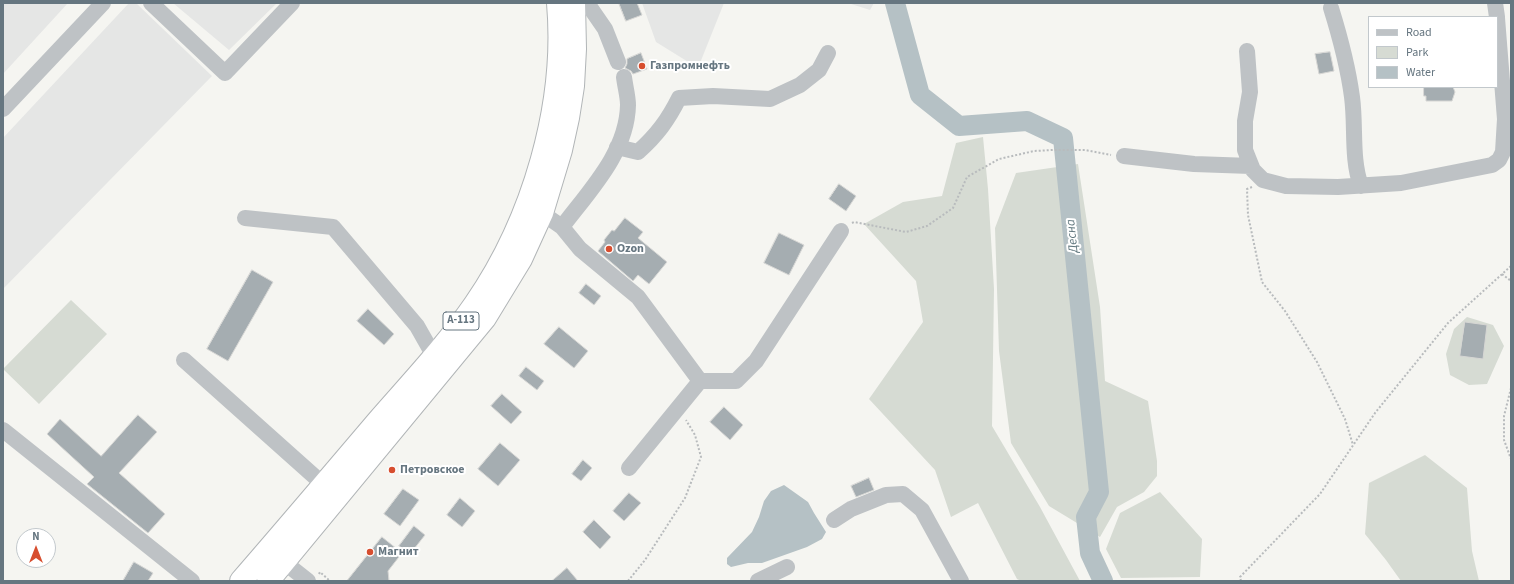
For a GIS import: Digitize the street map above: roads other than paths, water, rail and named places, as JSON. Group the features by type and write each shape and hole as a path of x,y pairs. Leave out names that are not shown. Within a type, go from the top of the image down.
{"highway":[{"name":"А-113","path":"241,581 434,356 475,303 506,251 522,218 538,173 546,148 553,115 557,81 560,22 558,3"},
{"name":"А-113","path":"268,581 485,318 521,259 542,213 562,150 573,86 575,49 574,3"}],"street":[{"path":"3,109 103,3"},
{"path":"151,3 225,73 292,3"},
{"path":"587,3 605,29 618,62"},
{"path":"1495,3 1497,16"},
{"path":"1331,8 1340,36 1352,97 1356,173 1361,186"},
{"path":"1247,51 1250,92 1245,121 1245,150 1253,170 1263,180 1286,186 1338,187 1401,183 1492,165 1499,160 1503,152 1505,120 1498,31"},
{"path":"617,147 638,152 653,138 670,116 679,98 713,96 770,99 800,85 819,70 828,53"},
{"path":"562,227 610,164 625,128 628,104 624,77"},
{"path":"1124,156 1194,164 1251,166"},
{"path":"542,213 562,227 580,249 638,297 700,381"},
{"path":"245,218 332,227 416,326 434,356"},
{"path":"700,381 736,381 756,361 841,231"},
{"path":"184,360 324,485"},
{"path":"629,468 700,381"},
{"path":"3,430 192,581"},
{"path":"834,520 851,509 879,498 903,494 922,510 961,581"},
{"path":"284,562 314,577"},
{"path":"758,581 787,567"}],"water":[{"path":"784,485 808,502 826,532 822,539 807,547 762,563 748,563 731,567 727,564 727,558 752,532 764,501 771,491"}],"waterway":[{"name":"Десна","path":"895,3 920,95 959,126 1027,121 1063,138 1099,492 1086,517 1090,553 1103,581"}],"place":[{"name":"Газпромнефть","path":"642,66"},
{"name":"Ozon","path":"609,249"},
{"name":"Петровское","path":"392,470"},
{"name":"Магнит","path":"370,552"}]}
